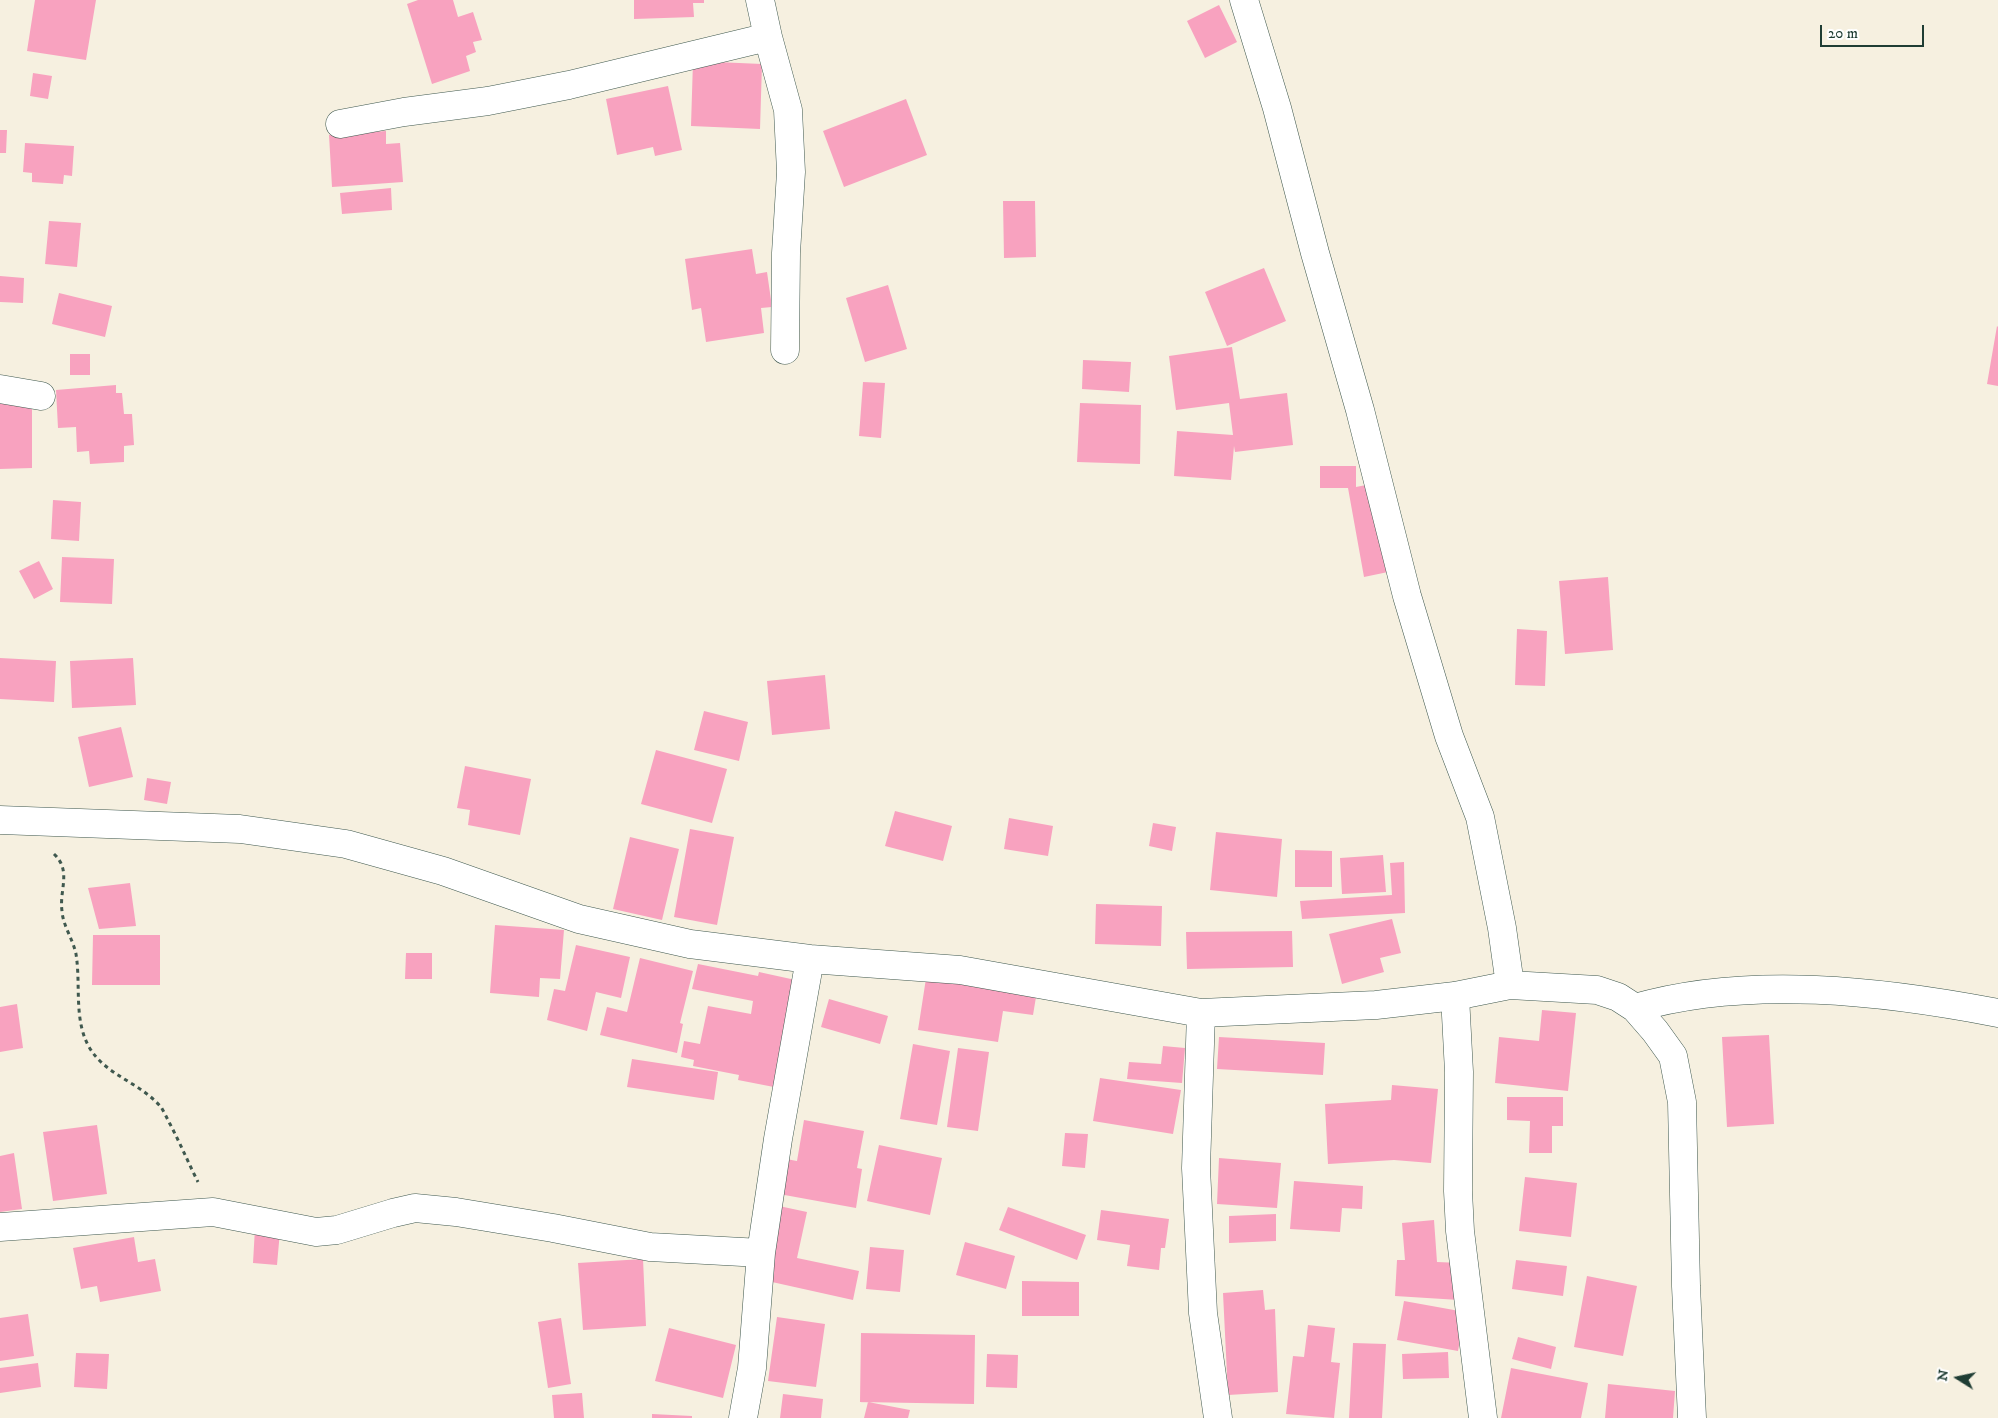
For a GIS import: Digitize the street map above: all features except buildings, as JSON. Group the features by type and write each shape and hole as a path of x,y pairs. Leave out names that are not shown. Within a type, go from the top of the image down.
{"street":[{"path":"760,0 789,119 791,172 786,253 785,350"},
{"path":"1244,0 1277,108 1360,410 1407,596 1449,736 1480,817 1502,928 1510,985"},
{"path":"340,124 506,98 569,85 768,37"},
{"path":"0,389 41,396"},
{"path":"8,820 240,829 346,844 443,871 579,918 690,944 810,959 960,970 1201,1013 1376,1004 1455,996 1510,985 1597,990 1618,997 1635,1008 1673,1056 1682,1102 1686,1286 1692,1418"},
{"path":"743,1418 752,1368 761,1253 810,959"},
{"path":"1635,1008 1666,999 1704,994 1804,989 1902,997 1998,1013"},
{"path":"1455,996 1459,1072 1459,1207 1483,1418"},
{"path":"1201,1013 1196,1168 1203,1313 1218,1418"},
{"path":"0,1227 213,1212 316,1232 337,1230 415,1208 456,1212 650,1247 761,1253"}],"path":[{"path":"8,820 56,856 62,864 65,878 61,900 62,913 76,952 80,983 79,1010 83,1031 90,1048 103,1066 141,1090 161,1108 213,1212"}]}
